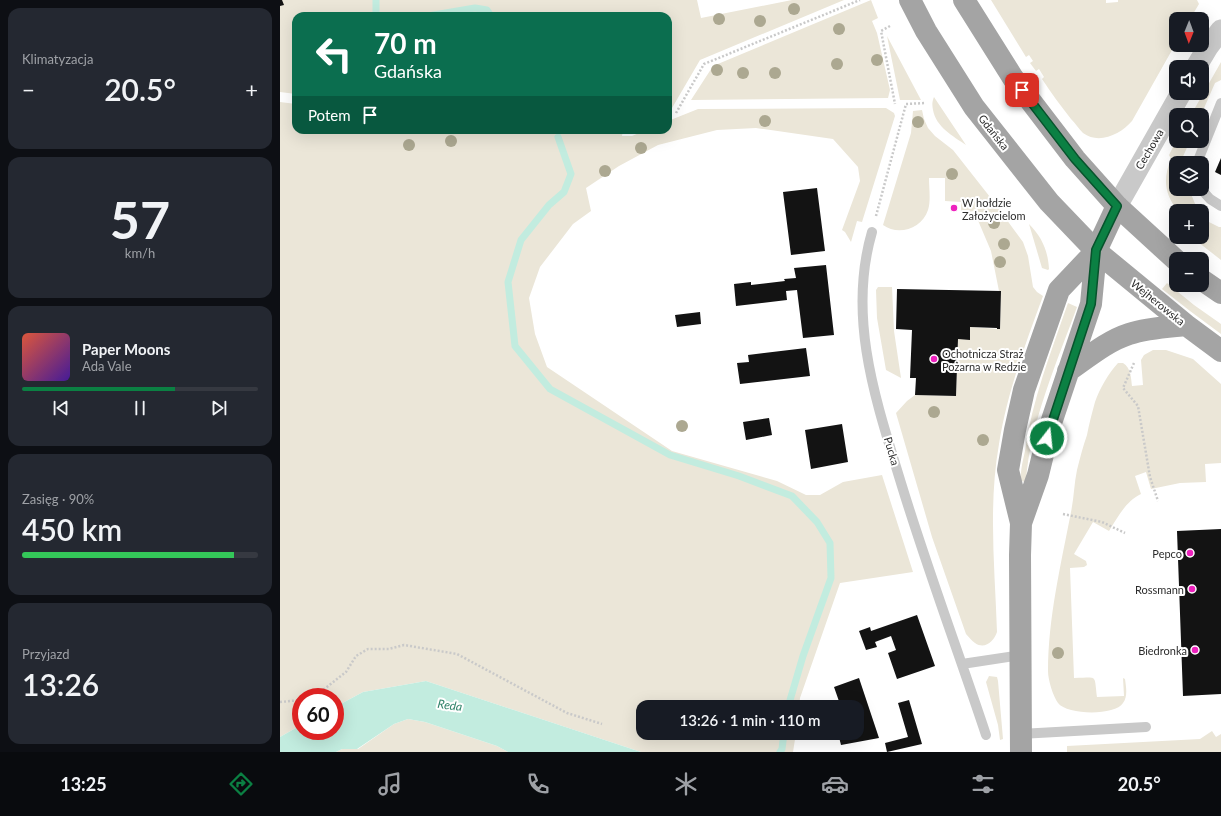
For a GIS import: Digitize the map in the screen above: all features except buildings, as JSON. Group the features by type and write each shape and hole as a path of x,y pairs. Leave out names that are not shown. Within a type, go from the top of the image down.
{"main road":[{"name":"Gdańska","path":"910,0 926,31 974,107 1049,202 1096,250"},
{"path":"964,0 1013,78 1075,159 1117,206 1169,254"},
{"path":"1021,743 1021,523 1008,470 1015,430 1024,390 1059,290 1096,250 1117,206"},
{"path":"1021,523 1038,475 1050,426 1091,304 1096,250"},
{"name":"Wejherowska","path":"1096,250 1186,325 1221,351"},
{"path":"1209,285 1221,294"},
{"path":"1068,371 1113,341 1128,334 1154,328 1186,325"}],"street":[{"path":"1200,60 1221,30"},
{"name":"Cechowa","path":"1117,206 1177,100"}],"lane":[{"path":"1200,156 1221,103"},
{"path":"1207,196 1221,206"},
{"name":"Pucka","path":"872,232 866,251 862,278 862,308 871,379 915,530 986,735"},
{"path":"962,664 1021,655"},
{"path":"1021,743 1146,727"}],"path":[{"path":"676,113 704,64 860,0"},
{"path":"890,26 881,31 895,104"},
{"path":"872,232 906,104 926,103"},
{"path":"1134,363 1123,388 1138,406 1150,477 1158,501"},
{"path":"1063,514 1102,522 1125,533"},
{"path":"326,688 346,672 356,656 368,649 389,649 404,645 458,654 567,713 602,724"},
{"path":"280,702 292,701"}],"shaded area":[{"path":"280,0 697,0 701,18 792,0 844,0 700,60 672,108 672,12 292,12 292,94 280,92"},
{"path":"871,0 878,18 872,21 877,33 890,90 888,98 691,100 713,66"},
{"path":"991,0 1106,0 1106,3 1118,2 1118,0 1197,0 1199,4 1194,12 1169,12 1169,52 1171,52 1132,121 1116,134 1103,138 1096,138 1083,133 1052,94 1042,79 1044,77 1039,69 1036,71 1030,63 1033,61 1029,55 1026,57"},
{"path":"887,36 921,100 900,100"},
{"path":"1221,62 1221,80 1215,83 1209,97 1209,83"},
{"path":"934,97 966,145 941,126 935,116 933,108"},
{"path":"1199,100 1208,100 1204,108 1195,108"},
{"path":"280,102 292,104 292,134 622,134 622,136 632,136 637,134 672,134 672,119 698,109 886,108 894,113 895,116 862,222 857,221 851,242 842,230 860,181 858,167 833,139 756,128 717,130 658,145 619,166 586,188 591,211 573,224 540,267 529,298 535,334 547,367 672,451 777,481 806,495 820,495 843,482 882,475 913,572 840,583 800,700 636,700 636,740 795,740 793,752 641,752 426,681 363,692 344,702 344,688 292,688 292,730 280,737"},
{"path":"922,110 928,128 935,136 953,150 1023,242 1028,256 1033,287 1043,296 1023,351 1002,425 996,467 993,514 997,632 989,644 982,646 975,643 966,634 932,537 896,413 915,395 956,396 958,339 969,339 970,327 1000,329 1001,291 999,291 991,251 974,211 961,213 961,202 945,201 945,178 929,178 929,206 925,217 921,222 909,229 902,230 896,230 883,225 911,133 913,111"},
{"path":"1172,148 1187,148 1183,156 1169,155"},
{"path":"1169,164 1169,195 1166,186"},
{"path":"1169,196 1192,196 1195,204 1173,204"},
{"path":"1209,222 1221,227 1221,260 1201,244 1209,244"},
{"path":"1029,224 1044,245 1048,262 1048,270 1042,268"},
{"path":"1167,283 1169,285 1169,292 1178,292 1221,324 1221,334 1190,311 1162,289"},
{"path":"878,287 892,287 894,331 901,378 886,370 877,318 876,290"},
{"path":"1068,303 1077,307 1053,371 1039,415 1033,437 1026,481 1021,481 1022,466 1032,413"},
{"path":"1153,350 1166,350 1193,359 1221,384 1221,463 1205,464 1206,482 1180,483 1151,489 1146,472 1135,476 1141,494 1135,497 1126,506 1109,531 1093,522 1074,554 1086,561 1087,565 1084,567 1070,568 1074,678 1093,678 1096,684 1097,697 1124,696 1123,678 1125,679 1126,688 1125,700 1118,707 1101,712 1080,712 1063,707 1058,703 1048,675 1050,631 1077,470 1095,402 1108,376 1118,363 1123,363 1129,370 1132,386 1143,385 1141,360 1144,355"},
{"path":"989,676 997,677 998,681 1003,739 1000,740 998,725 986,682"},
{"path":"408,719 425,722 497,746 508,752 336,752 342,749 358,749 394,724"},
{"path":"1212,731 1216,737 1221,734 1221,752 1067,752 1067,746 1200,739"}],"water":[{"name":"Reda","path":"426,681 641,752 508,752 497,746 425,722 408,719 394,724 357,749 342,749 336,752 280,752 280,737 292,730 292,740 344,740 344,702 363,692"}],"waterway":[{"path":"376,0 376,12"},
{"path":"452,12 475,8 487,10 488,12"},
{"path":"558,137 571,174 564,192 549,205 521,240 508,282 515,346 550,389 670,455 739,476 792,496 817,522 830,543 831,578 803,656 790,700"},
{"path":"780,752 783,740"}],"place":[{"name":"W hołdzie Założycielom","path":"954,208"},
{"name":"Ochotnicza Straż Pożarna w Redzie","path":"934,359"},
{"name":"Pepco","path":"1190,553"},
{"name":"Rossmann","path":"1192,589"},
{"name":"Biedronka","path":"1195,650"}],"route":[{"path":"1022,90 1075,159 1117,206 1096,250 1091,304 1047,438"}]}
